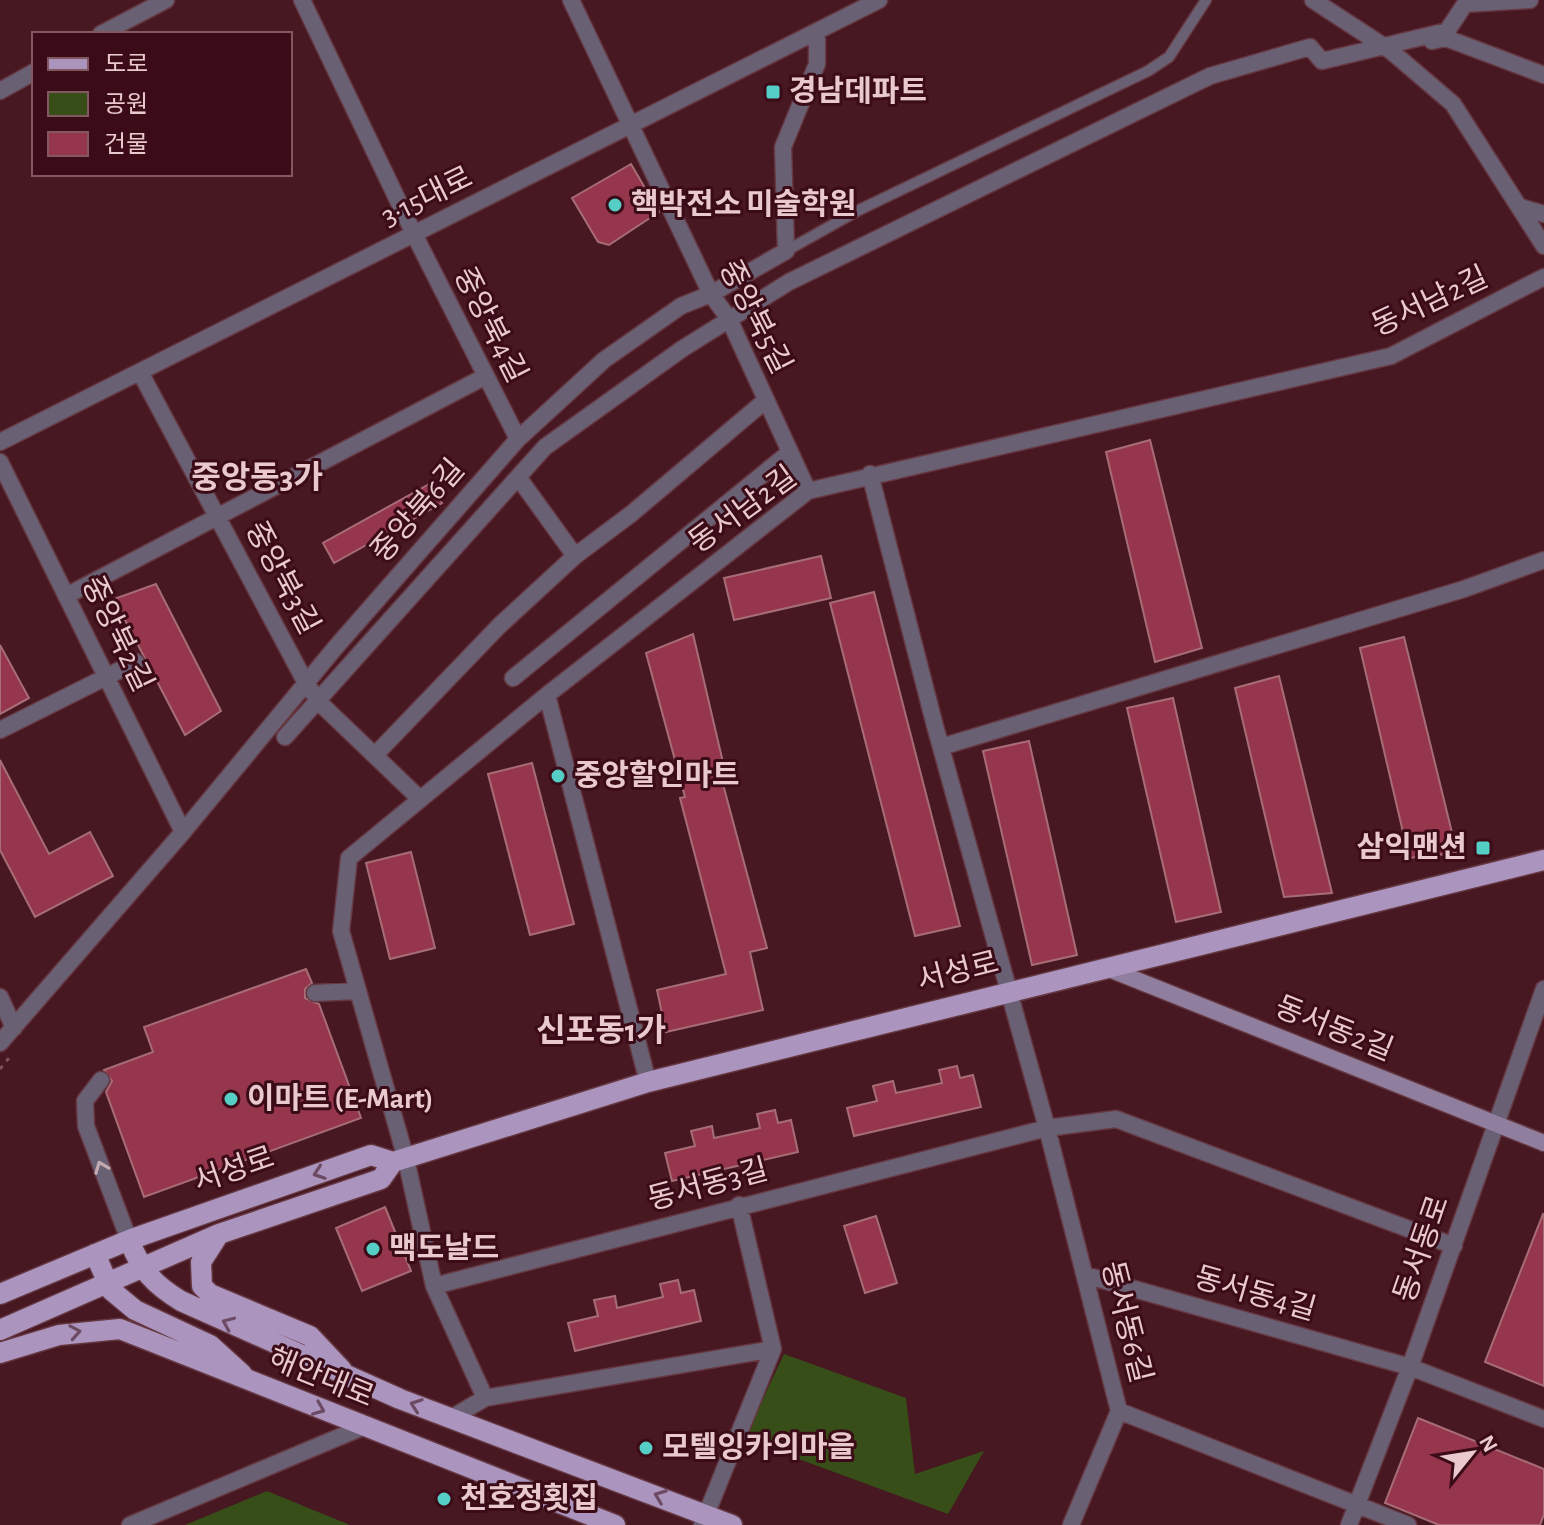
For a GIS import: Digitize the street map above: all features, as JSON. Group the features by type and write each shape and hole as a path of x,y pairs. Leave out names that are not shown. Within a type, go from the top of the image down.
{"main road":[{"name":"서성로","path":"95,1254 371,1155 399,1160 648,1082 1544,860"},
{"name":"동서동2길","path":"1104,967 1544,1143"},
{"name":"서성로","path":"140,1268 219,1234 381,1179 399,1160"},
{"path":"219,1234 201,1262 202,1286 210,1294 310,1336 350,1378"},
{"name":"해안대로","path":"129,1240 140,1268 155,1286 181,1301 350,1378 704,1520 732,1525"},
{"path":"0,1294 95,1254 108,1283 135,1310 210,1345 252,1383"},
{"path":"0,1330 140,1268"},
{"name":"해안대로","path":"0,1353 59,1335 120,1329 615,1525"}],"street":[{"path":"105,32 166,0"},
{"name":"중앙북4길","path":"302,0 484,377 518,439"},
{"name":"중앙북5길","path":"571,0 711,294 729,319 808,491"},
{"name":"3·15대로","path":"0,442 879,0"},
{"path":"1313,0 1386,48 1453,104 1544,246"},
{"path":"1386,48 1447,31 1466,2 1530,0"},
{"path":"786,251 783,147 817,64 817,32"},
{"path":"285,737 545,447 729,319 789,282 1210,76 1310,47 1322,61 1446,38 1544,75"},
{"path":"0,91 32,73"},
{"path":"1520,207 1544,214"},
{"name":"중앙북6길","path":"0,1043 518,439 604,360 681,306 711,294 786,251"},
{"name":"동서남2길","path":"399,1160 341,931 349,858 547,695 808,491 870,474 1391,356 1544,277"},
{"name":"중앙북3길","path":"140,372 307,685 419,798"},
{"path":"66,596 219,519 484,377"},
{"path":"375,755 499,626 575,556 631,514 766,400"},
{"path":"513,678 790,452"},
{"name":"중앙북2길","path":"0,462 183,832"},
{"name":"동서동6길","path":"870,474 941,747 1047,1128 1119,1411 1071,1525"},
{"path":"518,477 575,556"},
{"path":"941,747 1464,589 1544,560"},
{"path":"0,730 136,662"},
{"path":"547,695 648,1082"},
{"name":"동서동로","path":"1349,1525 1410,1367 1544,989"},
{"path":"315,993 357,991"},
{"path":"0,997 14,1028"},
{"path":"101,1080 85,1101 86,1126 129,1240"},
{"path":"1047,1128 1116,1119 1454,1246"},
{"name":"동서동3길","path":"434,1286 1047,1128"},
{"path":"399,1160 434,1286 485,1398"},
{"path":"704,1520 773,1349 739,1205"},
{"name":"동서동4길","path":"1085,1275 1410,1367 1544,1419"},
{"path":"453,1417 485,1398 773,1349"},
{"path":"1119,1411 1408,1525"},
{"path":"130,1525 363,1427"}],"lane":[{"path":"786,251 859,210 1148,71 1169,57 1206,0"}],"green space":[{"path":"784,1354 906,1398 915,1474 984,1451 948,1514 744,1439"},
{"path":"267,1491 350,1525 185,1525"}],"building":[{"name":"핵박전소 미술학원","path":"631,164 659,212 609,245 598,242 572,198"},
{"path":"1150,440 1202,648 1155,662 1106,452"},
{"path":"431,483 442,503 334,563 323,543"},
{"path":"821,556 831,598 734,620 724,578"},
{"path":"156,584 221,711 185,735 114,599"},
{"path":"874,592 960,926 915,936 830,603"},
{"path":"693,634 725,771 720,773 767,948 750,952 763,1010 666,1032 657,990 726,974 680,798 685,797 646,653"},
{"path":"1404,637 1457,853 1409,858 1360,648"},
{"path":"0,645 29,698 0,714"},
{"path":"1279,676 1332,893 1284,897 1235,688"},
{"path":"1173,698 1221,912 1176,922 1127,708"},
{"path":"1029,741 1077,955 1032,965 983,751"},
{"path":"0,760 49,854 90,832 113,876 35,917 0,850"},
{"path":"532,763 574,924 530,935 488,774"},
{"path":"411,852 435,948 390,959 366,863"},
{"name":"이마트 (E-Mart)","path":"306,969 312,983 305,989 305,998 319,1004 361,1118 144,1197 106,1092 112,1081 104,1070 153,1052 144,1027"},
{"path":"957,1066 960,1078 973,1075 981,1107 854,1136 847,1108 877,1101 873,1086 893,1081 896,1093 942,1083 939,1070"},
{"path":"775,1110 778,1123 791,1120 798,1152 672,1181 665,1153 695,1146 691,1131 712,1126 714,1138 760,1128 757,1114"},
{"name":"맥도날드","path":"385,1207 411,1271 362,1291 336,1228"},
{"path":"1544,1215 1544,1386 1485,1362"},
{"path":"876,1216 897,1283 865,1293 844,1226"},
{"path":"678,1280 681,1293 694,1290 701,1321 575,1351 568,1323 598,1316 594,1300 615,1296 617,1308 663,1297 660,1284"},
{"path":"1418,1418 1544,1469 1544,1514 1540,1525 1439,1525 1385,1503"}],"place":[{"name":"경남데파트","path":"773,92"},
{"name":"핵박전소 미술학원","path":"615,205"},
{"name":"중앙할인마트","path":"558,776"},
{"name":"삼익맨션","path":"1483,848"},
{"name":"이마트 (E-Mart)","path":"231,1099"},
{"name":"맥도날드","path":"373,1249"},
{"name":"모텔잉카의마을","path":"646,1448"},
{"name":"천호정횟집","path":"444,1499"}],"district":[{"name":"중앙동3가","path":"257,478"},
{"name":"신포동1가","path":"601,1031"}]}
